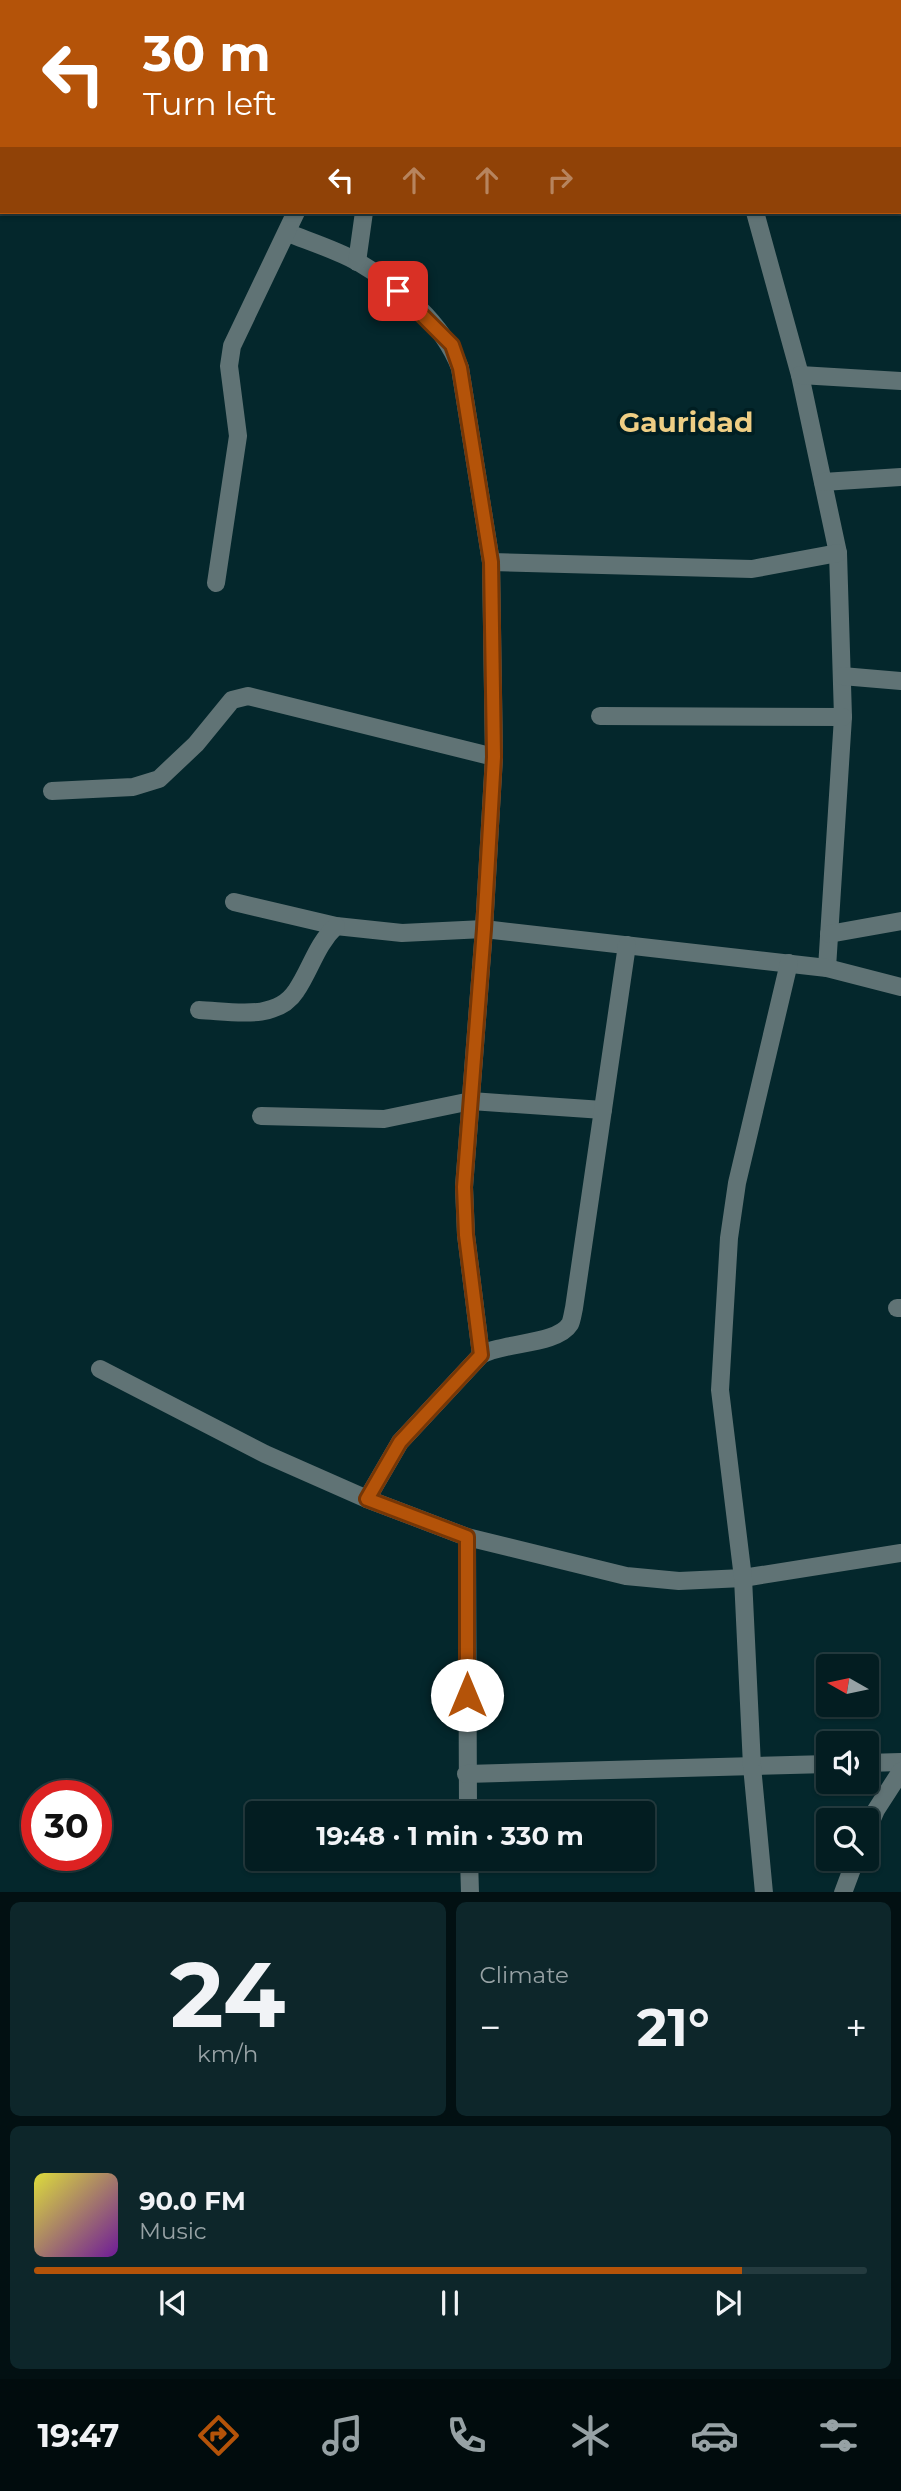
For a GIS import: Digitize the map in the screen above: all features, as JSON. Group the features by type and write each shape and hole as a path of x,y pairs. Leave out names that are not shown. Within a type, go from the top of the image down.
{"street":[{"path":"216,583 238,436 229,366 232,346 295,214"},
{"path":"357,262 363,214"},
{"path":"756,214 800,375 838,553 844,717 827,968"},
{"path":"288,233 357,262 414,304 452,345 460,368 491,562 494,757 464,1187 466,1235 481,1355"},
{"path":"800,375 901,381"},
{"path":"823,482 901,477"},
{"path":"491,562 752,569 838,553"},
{"path":"842,676 901,681"},
{"path":"52,791 133,787 159,779 196,744 232,700 248,696 494,757"},
{"path":"600,716 844,717"},
{"path":"234,902 336,926 402,933 484,929 827,968 901,987"},
{"path":"829,934 901,921"},
{"path":"199,1010 257,1013 278,1007 296,993 314,953 336,926"},
{"path":"367,1499 400,1442 481,1355 492,1348 560,1334 570,1325 627,945"},
{"path":"764,1892 752,1766 743,1578 720,1390 729,1238 737,1183 789,963"},
{"path":"261,1116 384,1119 471,1101 603,1110"},
{"path":"100,1369 265,1454 367,1499 467,1537 625,1576 679,1581 743,1578 901,1553"},
{"path":"467,1537 467,1801"},
{"path":"879,1763 901,1762"},
{"path":"466,1774 816,1764"},
{"path":"877,1808 901,1771"},
{"path":"469,1871 470,1892"},
{"path":"843,1892 851,1871"}],"district":[{"name":"Gauridad","path":"686,422"}],"route":[{"path":"398,291 414,304 452,345 460,368 491,562 494,757 464,1187 466,1235 481,1355 400,1442 367,1499 467,1537 467,1695"}]}
